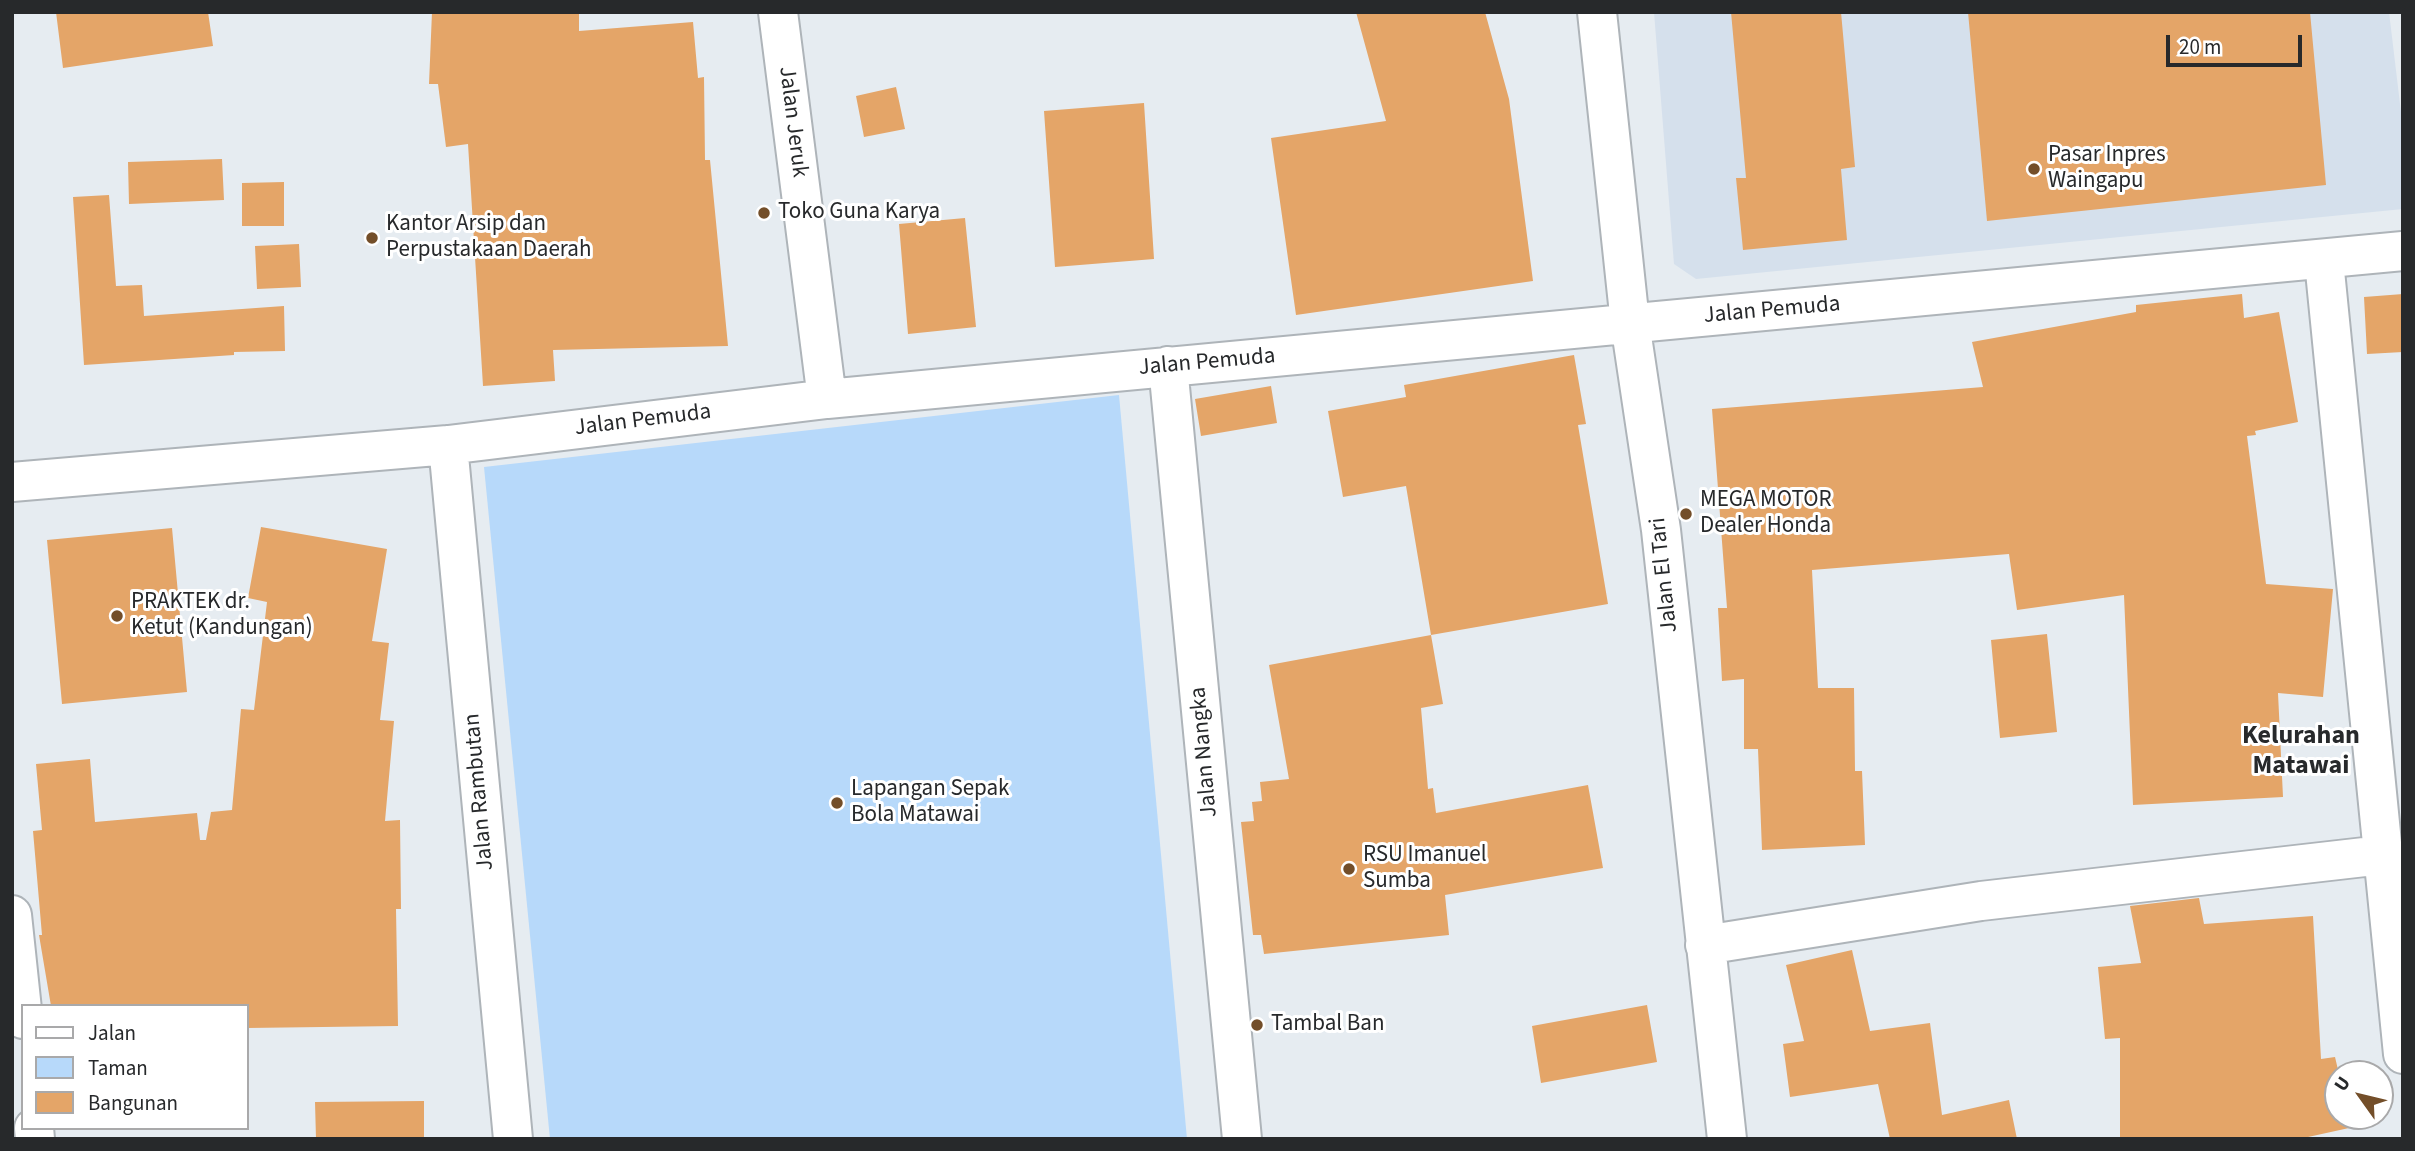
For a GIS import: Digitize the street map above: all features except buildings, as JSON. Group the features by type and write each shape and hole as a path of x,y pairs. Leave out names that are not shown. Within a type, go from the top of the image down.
{"street":[{"name":"Jalan Jeruk","path":"778,12 827,399"},
{"name":"Jalan El Tari","path":"1597,12 1630,323 1661,530 1727,1139"},
{"name":"Jalan Pemuda","path":"12,482 447,445 827,399 2324,261 2403,251"},
{"path":"2324,261 2403,1054"},
{"name":"Jalan Nangka","path":"1168,366 1242,1139"},
{"name":"Jalan Rambutan","path":"447,445 513,1139"},
{"path":"1705,945 1981,901 2382,855"},
{"path":"12,915 21,1004"}],"shaded area":[{"name":"Pasar Inpres Waingapu","path":"1654,12 2389,12 2403,129 2403,209 1696,279 1674,264"}],"green space":[{"name":"Lapangan Sepak Bola Matawai","path":"1119,395 1187,1139 550,1139 484,467"}],"place":[{"name":"Pasar Inpres Waingapu","path":"2034,169"},
{"name":"Toko Guna Karya","path":"764,213"},
{"name":"Kantor Arsip dan Perpustakaan Daerah","path":"372,238"},
{"name":"MEGA MOTOR Dealer Honda","path":"1686,514"},
{"name":"PRAKTEK dr. Ketut (Kandungan)","path":"117,616"},
{"name":"Lapangan Sepak Bola Matawai","path":"837,803"},
{"name":"RSU Imanuel Sumba","path":"1349,869"},
{"name":"Tambal Ban","path":"1257,1025"}],"district":[{"name":"Kelurahan Matawai","path":"2301,752"}]}
